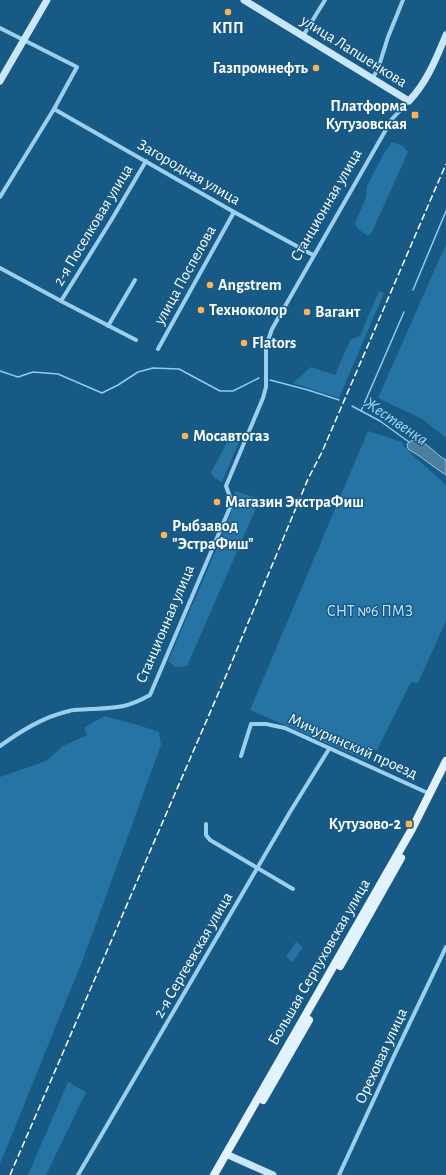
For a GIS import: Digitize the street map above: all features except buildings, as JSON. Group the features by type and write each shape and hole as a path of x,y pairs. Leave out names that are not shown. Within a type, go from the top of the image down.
{"main road":[{"name":"Большая Серпуховская улица","path":"220,1175 228,1155 400,850 446,761"},
{"name":"Большая Серпуховская улица","path":"214,1175 228,1155 384,889 435,797 446,774"}],"street":[{"path":"0,81 47,0"},
{"name":"улица Лапшенкова","path":"244,0 409,101"},
{"path":"303,36 325,0"},
{"path":"372,78 378,69 388,37 403,0"},
{"path":"0,28 77,67 54,109 0,196"},
{"name":"Станционная улица","path":"0,746 23,730 46,718 70,710 126,706 150,695 231,505 231,500 226,486 263,398 266,387 266,346 272,328 392,120 427,78 446,35"},
{"name":"Загородная улица","path":"54,109 234,212 313,255"},
{"name":"2-я Поселковая улица","path":"60,301 112,219 146,161"},
{"name":"улица Поспелова","path":"158,349 234,212"},
{"path":"0,268 136,340"},
{"path":"108,326 135,280"},
{"name":"Мичуринский проезд","path":"241,756 251,724 266,724 285,728 430,794"},
{"name":"2-я Сергеевская улица","path":"78,1175 290,812 329,749"},
{"path":"206,824 206,835 210,840 293,889"},
{"name":"Ореховая улица","path":"339,1175 446,947"},
{"path":"228,1155 273,1175"}],"green space":[{"path":"392,142 403,146 408,152 372,232 368,236 358,229 355,223 366,198 367,186 384,153"},
{"path":"446,244 446,438 422,419 378,398"},
{"path":"379,291 384,293 339,398 293,383 311,367 335,375 350,340 360,336"},
{"name":"СНТ №6 ПМЗ","path":"368,431 402,442 404,447 446,485 446,621 418,683 412,682 410,684 377,750 373,749 368,761 250,710"},
{"path":"235,438 238,439 239,442 222,482 214,477 211,472 228,441"},
{"path":"235,491 260,499 187,666 175,667 168,661 220,541 234,504"},
{"path":"104,716 159,732 161,745 83,959 0,1164 0,777 46,761 63,746 87,735 84,728"},
{"path":"296,942 303,947 293,962 286,957"},
{"path":"68,1082 86,1092 46,1175 28,1175"}],"shaded area":[{"path":"412,440 417,440 426,444 446,460 446,475 408,449 407,444"}],"waterway":[{"path":"413,290 446,211"},
{"path":"361,411 404,312"},
{"name":"Жественка","path":"0,371 18,377 33,372 58,374 102,393 138,372 153,368 179,369 220,391 233,391 259,378"},
{"name":"Жественка","path":"270,380 339,400"},
{"name":"Жественка","path":"352,406 380,421 409,442"}],"railway":[{"path":"10,1175 228,671 308,479 322,452 446,164"}],"place":[{"name":"КПП","path":"228,12"},
{"name":"Газпромнефть","path":"316,68"},
{"name":"Платформа Кутузовская","path":"415,115"},
{"name":"Angstrem","path":"210,285"},
{"name":"Техноколор","path":"201,310"},
{"name":"Вагант","path":"307,312"},
{"name":"Flators","path":"244,343"},
{"name":"Мосавтогаз","path":"185,436"},
{"name":"Магазин ЭкстраФиш","path":"217,502"},
{"name":"Рыбзавод \"ЭстраФиш\"","path":"164,535"},
{"name":"Кутузово-2","path":"409,824"}]}
